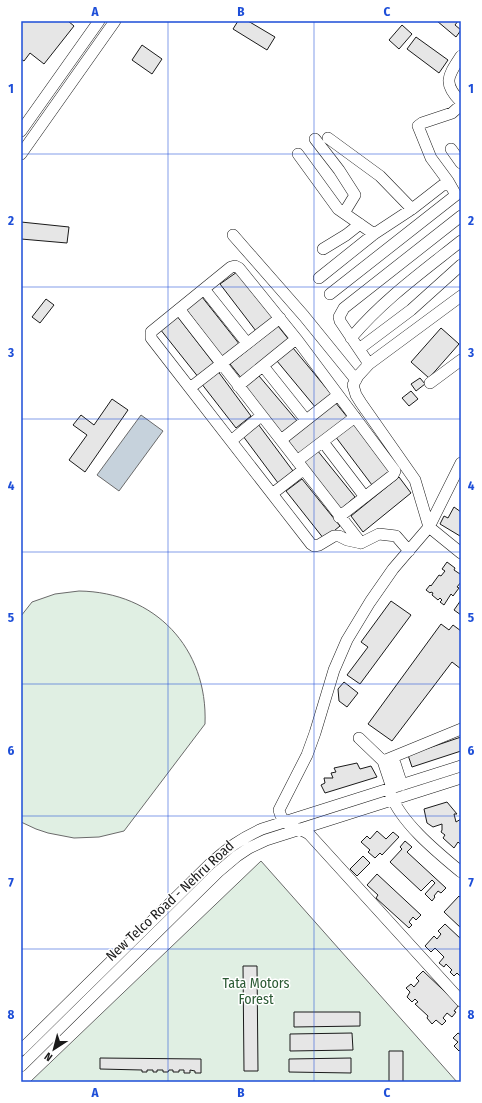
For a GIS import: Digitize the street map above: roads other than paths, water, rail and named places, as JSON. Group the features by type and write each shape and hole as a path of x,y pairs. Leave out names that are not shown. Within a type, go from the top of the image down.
{"street":[{"path":"21,131 99,21"},
{"path":"21,154 115,21"},
{"path":"330,294 459,197 431,158 418,126 422,123 452,113 461,103 453,94 449,84 452,71 461,56"},
{"path":"328,138 380,176 412,209"},
{"path":"314,139 339,170 355,194 344,213"},
{"path":"451,149 461,163"},
{"path":"298,154 338,209 374,234"},
{"path":"319,278 374,234 412,209 448,182"},
{"path":"369,364 340,321 344,308 461,216"},
{"path":"323,249 346,235 360,224"},
{"path":"233,235 304,316 356,380"},
{"path":"351,338 367,319 398,291 461,241"},
{"path":"359,349 411,310 461,265"},
{"path":"339,517 393,475 395,471 280,318 239,268 235,266 231,267 150,332 150,335 272,494 314,546 319,545 334,536 339,536 361,544 379,534 385,534 396,536 409,551"},
{"path":"204,289 247,343"},
{"path":"461,296 369,364 353,384 356,395 414,480 429,527 461,553"},
{"path":"179,309 361,544"},
{"path":"190,388 280,318"},
{"path":"238,386 296,339"},
{"path":"430,383 461,360"},
{"path":"263,366 306,420"},
{"path":"281,440 338,395"},
{"path":"231,441 262,416"},
{"path":"272,494 323,442 355,417"},
{"path":"323,442 365,497"},
{"path":"461,462 429,527 393,569 370,602 347,640 334,670 307,755 279,810 284,822 306,832 313,838 461,1001"},
{"path":"388,759 461,729"},
{"path":"359,738 388,759 394,790 404,818 422,837 461,872"},
{"name":"New Telco Road - Nehru Road","path":"21,1066 218,872 237,856 249,848 266,840 394,790 461,766"},
{"name":"New Telco Road - Nehru Road","path":"21,1050 210,864 243,838 262,829 284,822 394,790 461,778"}],"park label":[{"name":"Tata Motors Forest","path":"256,992"}]}
